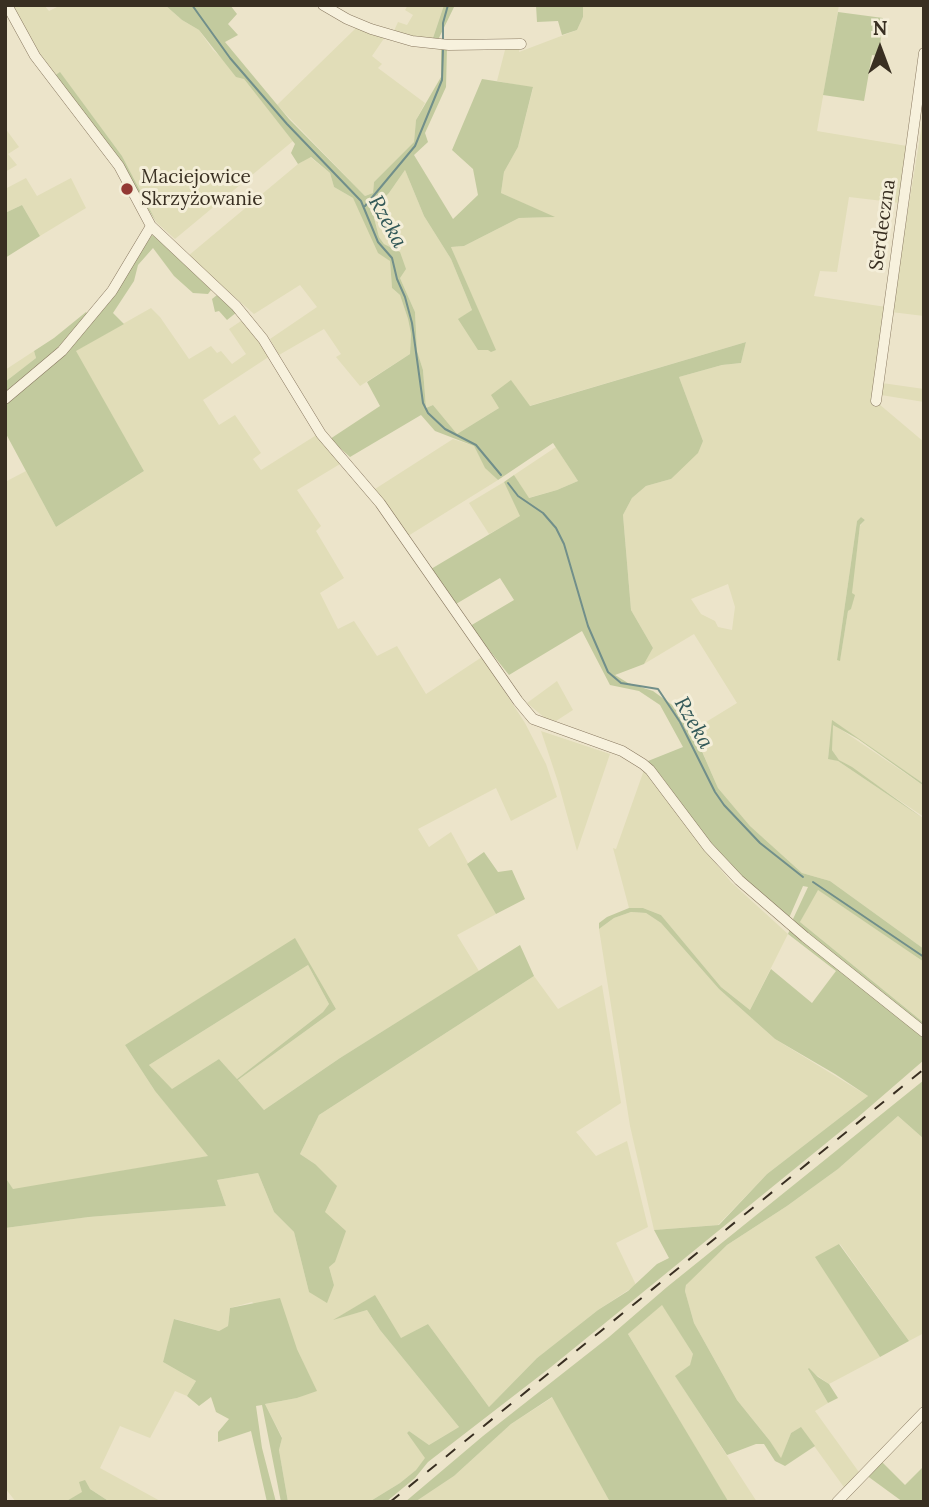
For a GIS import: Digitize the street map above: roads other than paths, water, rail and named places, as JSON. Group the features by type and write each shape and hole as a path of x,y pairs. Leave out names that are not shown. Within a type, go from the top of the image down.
{"street":[{"path":"7,5 35,56 119,166 151,226 236,306 262,339 321,434 380,503 533,719 622,751 643,764 708,847 739,880 805,937 924,1032"},
{"path":"323,5 371,29 412,41 520,44"},
{"name":"Serdeczna","path":"876,401 924,53"},
{"path":"5,399 62,351 112,291 151,226"},
{"path":"837,1502 924,1412"}],"waterway":[{"name":"Rzeka","path":"192,5 230,58 287,124 361,201 378,242 392,258 405,297 412,323 423,403 428,413 445,429 476,445 501,475"},
{"path":"443,39 443,23 448,5"},
{"path":"365,206 415,146 442,80 443,50"},
{"name":"Rzeka","path":"508,483 518,496 543,513 556,528 564,544 588,626 608,672 621,683 658,689 680,722 724,805 760,843 803,877"},
{"name":"Rzeka","path":"813,882 924,957"}],"railway":[{"path":"390,1502 924,1069"}],"place":[{"name":"Maciejowice Skrzyżowanie","path":"127,189"}]}
